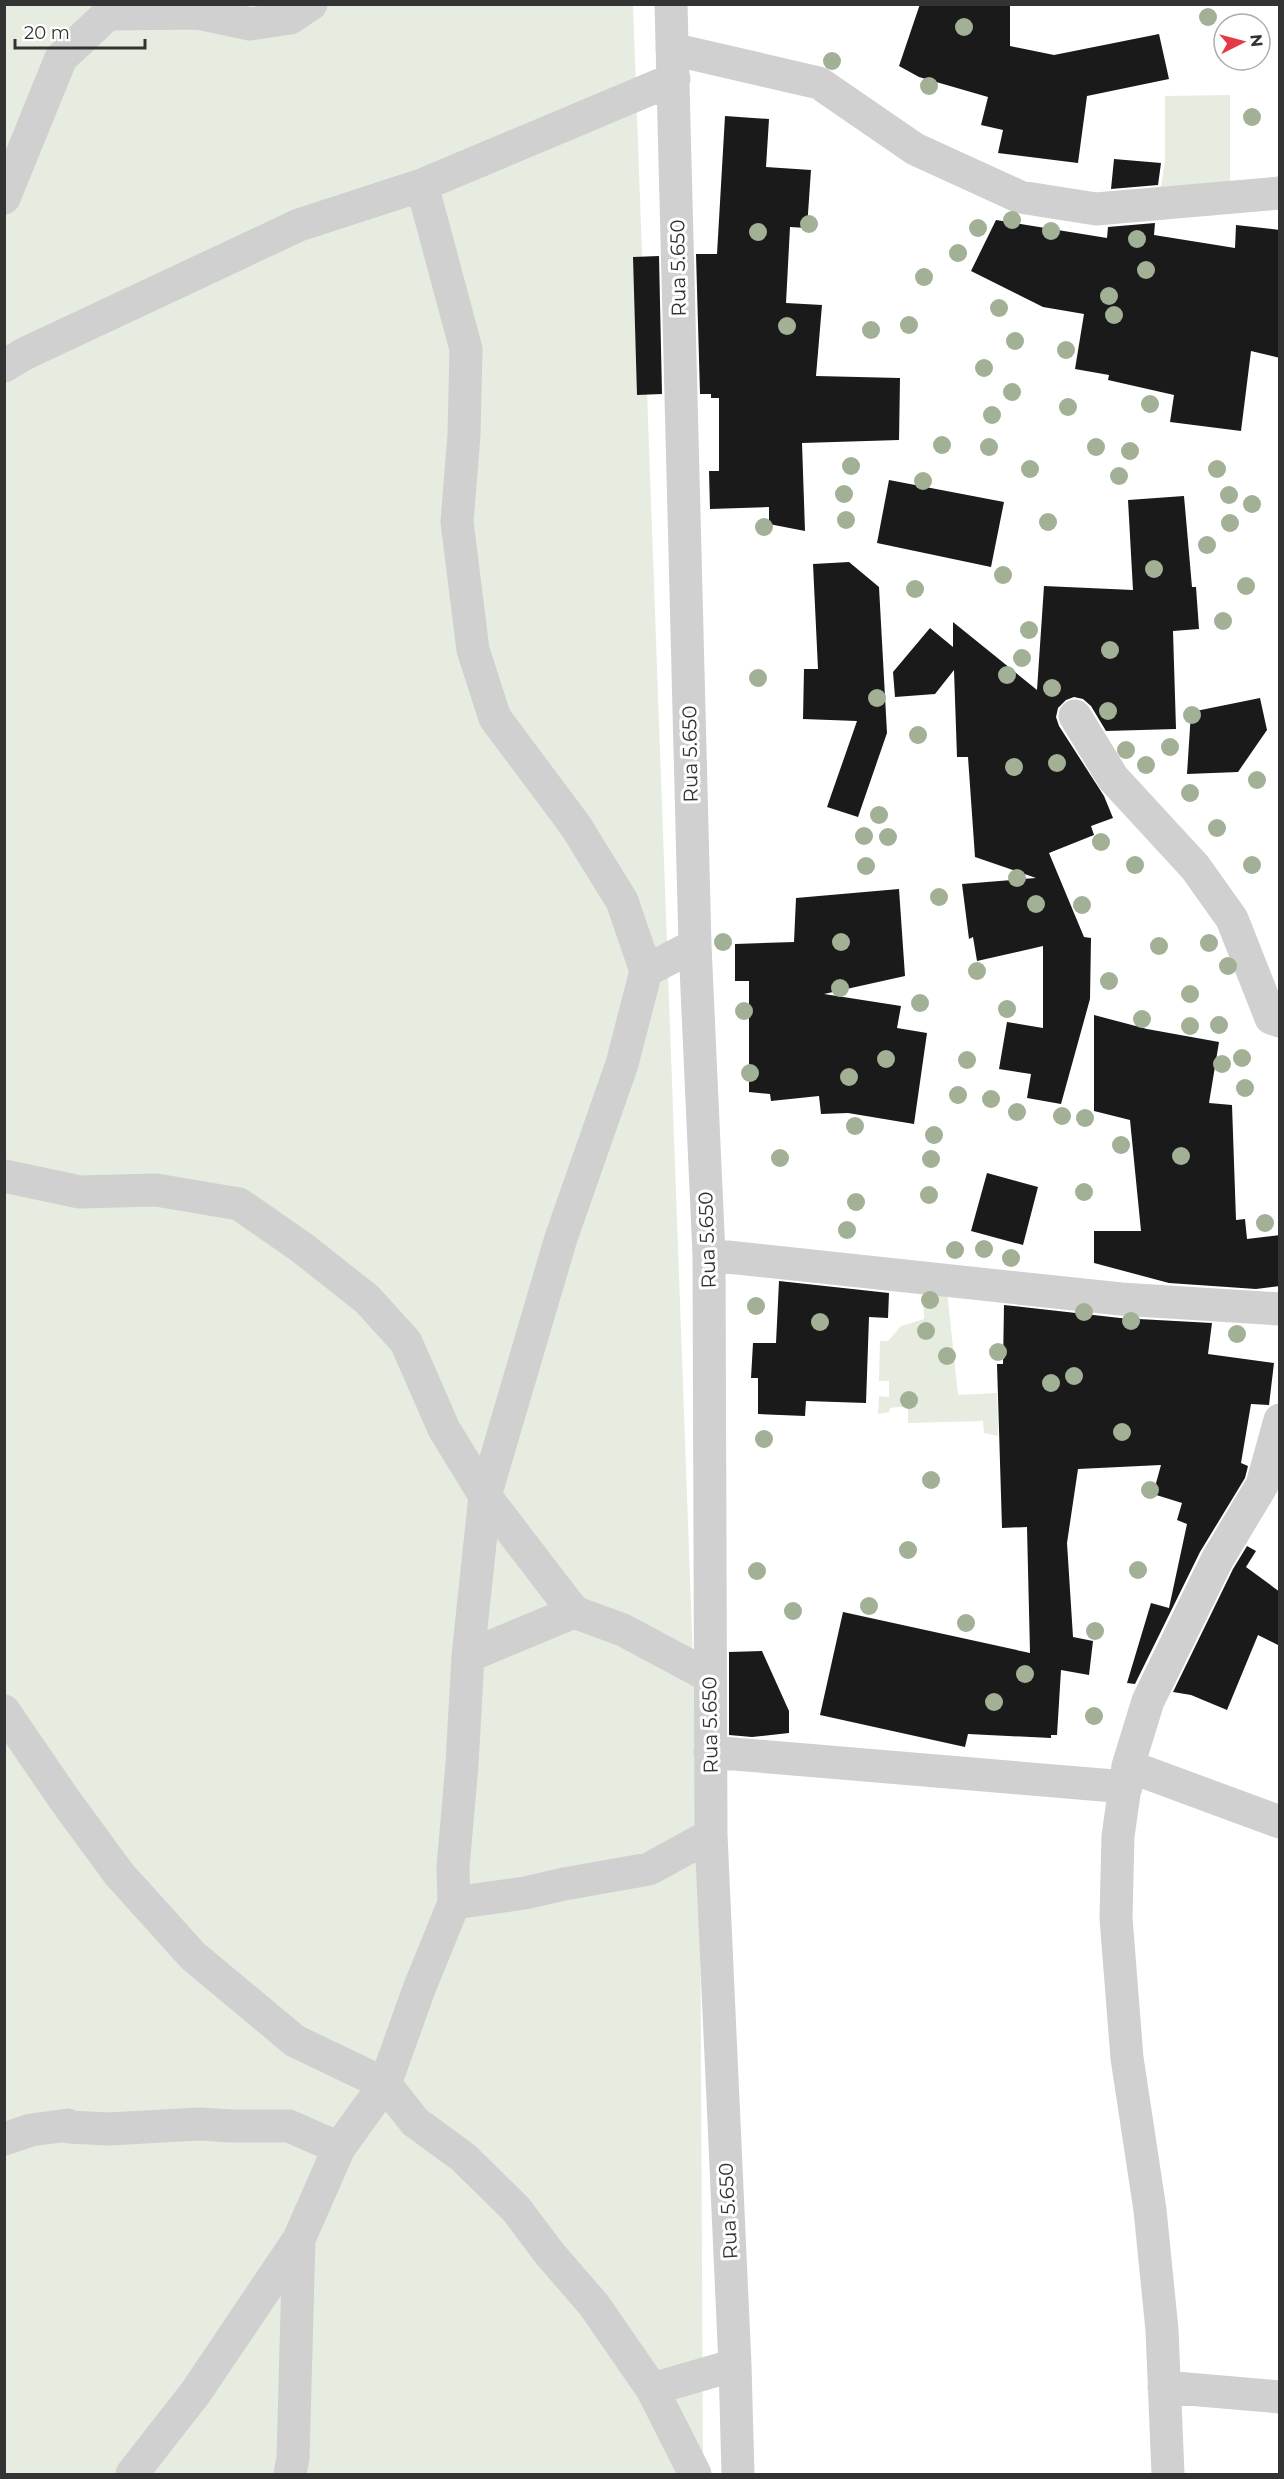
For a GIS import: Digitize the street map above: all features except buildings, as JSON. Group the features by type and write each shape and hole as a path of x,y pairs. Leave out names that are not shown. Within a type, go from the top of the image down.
{"street":[{"path":"4,198 61,58 108,14 198,13 250,24 290,18 310,4"},
{"name":"Rua 5.650","path":"670,4 695,945 709,1255 711,1835 738,2475"},
{"path":"4,366 24,354 299,225 422,185 673,64 819,83 915,149 1020,197 1096,209 1280,193"},
{"path":"132,2475 196,2392 299,2239 339,2148 385,2084 418,1989 454,1903 453,1867 468,1656 485,1496 561,1238 622,1064 646,970 622,901 575,825 495,718 473,650 457,522 464,435 466,349 422,185"},
{"path":"1075,716 1113,778 1195,867 1232,919 1271,1018 1280,1021"},
{"path":"646,970 695,945"},
{"path":"4,1176 80,1192 156,1190 239,1204 301,1247 367,1299 406,1342 444,1429 485,1496 574,1612 623,1630 709,1676"},
{"path":"709,1255 1121,1299 1280,1309"},
{"path":"1168,2475 1162,2330 1151,2221 1127,2058 1116,1918 1118,1836 1127,1777 1148,1701 1217,1560 1262,1485 1280,1420"},
{"path":"468,1656 574,1612"},
{"path":"4,1711 63,1799 119,1874 194,1956 295,2041 385,2084 415,2122 463,2157 516,2209 549,2253 594,2305 652,2389 695,2475"},
{"path":"710,1752 1127,1777 1280,1822"},
{"path":"454,1903 525,1893 649,1869 711,1835"},
{"path":"4,2139 32,2130 68,2125 69,2127 109,2129 199,2124 289,2126 339,2148"},
{"path":"290,2475 293,2458 299,2239"},
{"path":"652,2389 735,2365"},
{"path":"1164,2387 1280,2397"}],"shaded area":[{"path":"5,5 633,5 700,1855 703,2474 5,2474"},
{"path":"1230,95 1230,183 1161,187 1165,160 1165,96"},
{"path":"923,1288 947,1291 958,1395 997,1393 998,1436 984,1433 983,1421 908,1423 908,1406 890,1408 889,1412 878,1414 879,1396 889,1397 889,1381 879,1381 880,1341 888,1341 901,1326 924,1319"}]}
